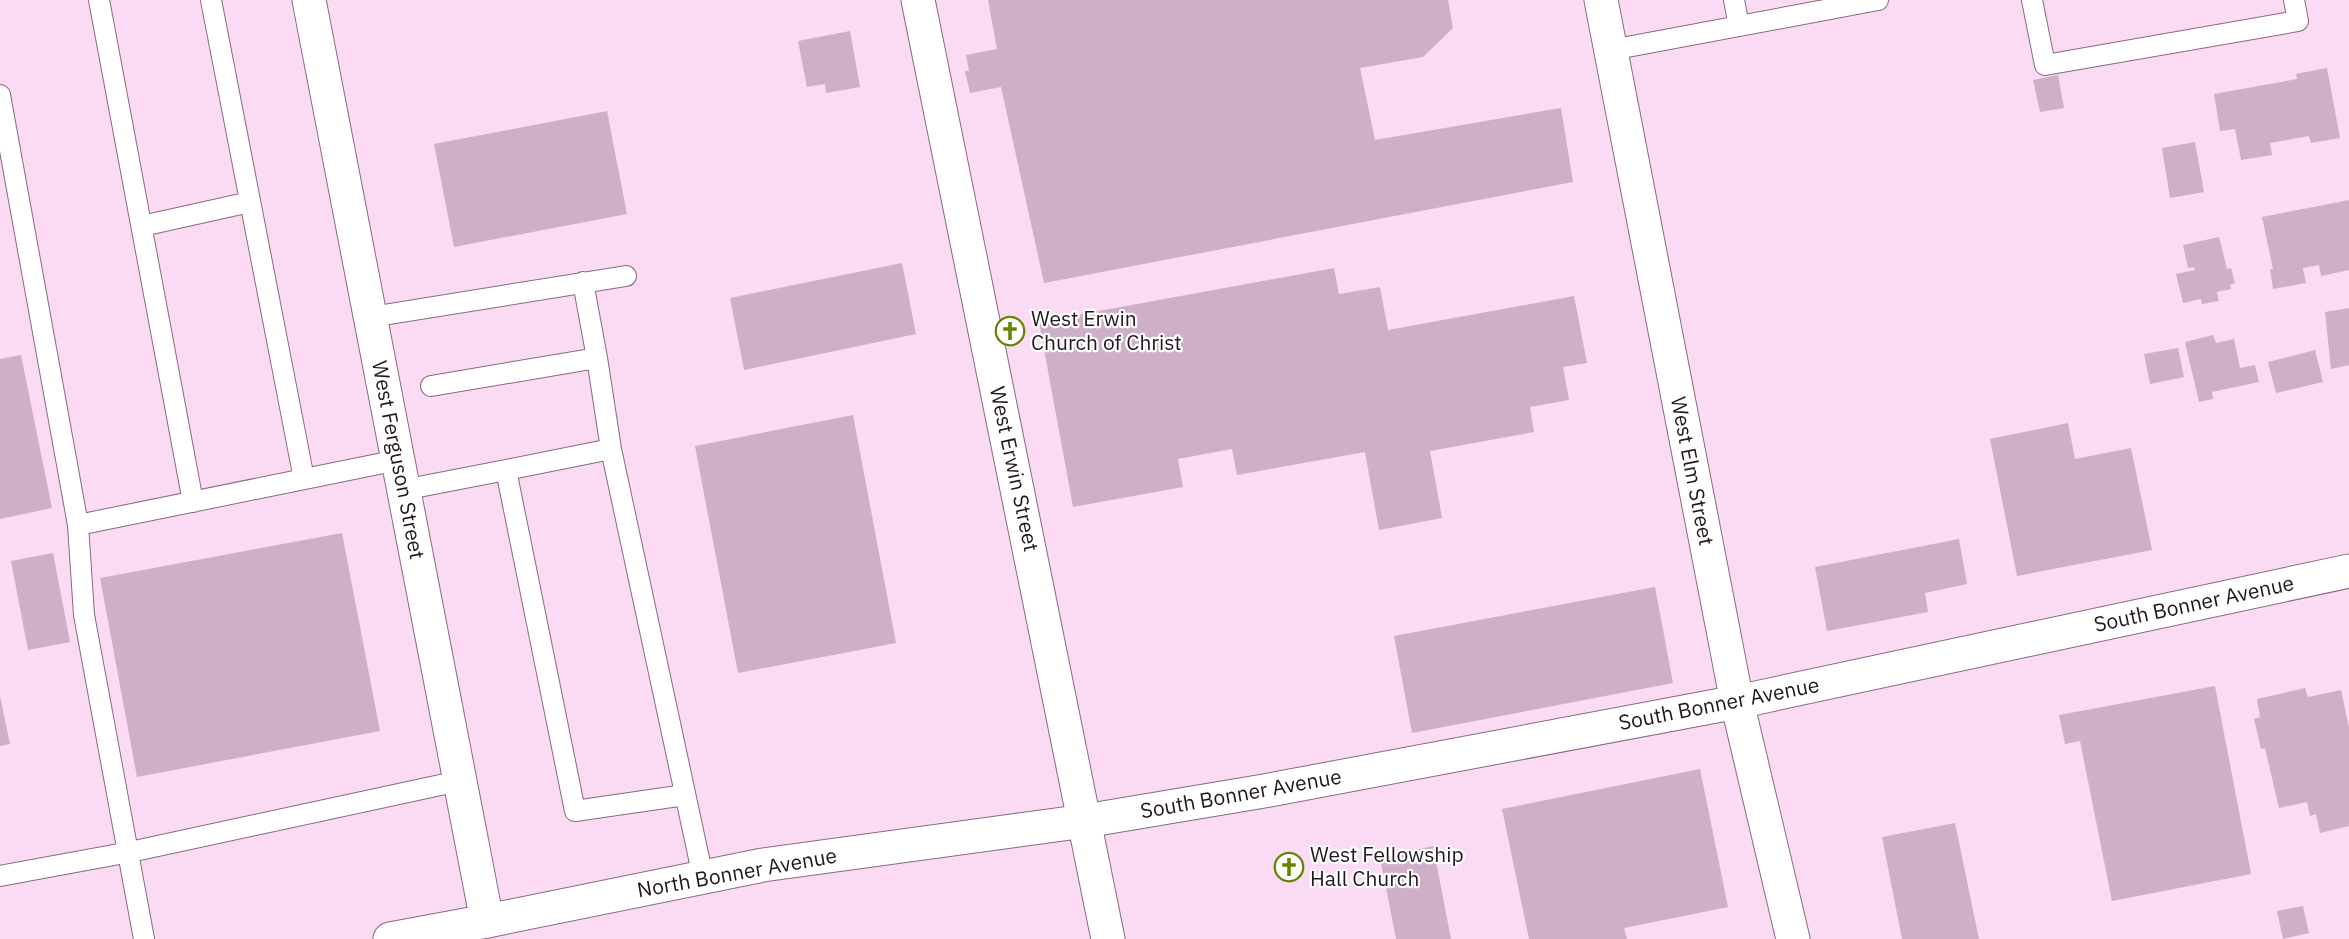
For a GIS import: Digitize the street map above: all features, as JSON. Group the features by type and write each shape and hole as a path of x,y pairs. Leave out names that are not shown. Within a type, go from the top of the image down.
{"main road":[{"name":"West Ferguson Street","path":"309,0 487,921"},
{"name":"West Erwin Street","path":"918,0 1086,821 1108,939"},
{"name":"West Elm Street","path":"1601,0 1737,702 1794,939"},
{"name":"South Bonner Avenue","path":"1086,821 1275,789 1737,702 2349,571"},
{"name":"North Bonner Avenue","path":"390,939 763,865 1086,821"}],"lane":[{"path":"99,0 193,502"},
{"path":"211,0 304,479"},
{"path":"1734,0 1739,26"},
{"path":"1611,50 1878,0"},
{"path":"2032,0 2045,65 2298,21 2294,0"},
{"path":"0,94 78,525 84,615 130,852 144,939"},
{"path":"142,226 250,202"},
{"path":"370,317 626,276"},
{"path":"583,282 611,449 703,877"},
{"path":"431,386 597,358"},
{"path":"78,525 304,479 506,470 611,449"},
{"path":"506,470 575,811 685,795"},
{"path":"0,876 130,852 459,781"}],"building":[{"path":"988,0 1448,0 1453,28 1423,57 1360,68 1375,140 1561,108 1573,182 1044,283 1001,87 970,93 965,71 969,71 966,55 997,49"},
{"path":"850,31 860,87 826,93 825,84 807,87 798,41"},
{"path":"2327,68 2340,138 2311,143 2309,136 2270,143 2272,155 2241,160 2235,129 2220,131 2214,94 2297,79 2296,74"},
{"path":"2058,75 2064,108 2040,112 2033,80"},
{"path":"607,111 627,214 454,247 434,144"},
{"path":"2195,142 2204,192 2170,198 2162,148"},
{"path":"2349,200 2349,270 2321,276 2319,265 2303,268 2306,283 2273,289 2270,269 2273,269 2262,217"},
{"path":"2219,237 2227,269 2231,268 2235,283 2230,285 2231,289 2217,292 2219,301 2202,304 2201,299 2183,303 2176,274 2195,270 2194,267 2188,268 2183,245"},
{"path":"902,263 916,334 744,370 730,298"},
{"path":"1334,268 1339,294 1380,287 1388,330 1574,296 1587,363 1563,367 1569,400 1530,407 1534,432 1430,451 1442,518 1379,530 1365,452 1237,475 1232,449 1178,459 1183,487 1073,507 1039,322"},
{"path":"2349,308 2349,365 2331,369 2325,312"},
{"path":"2213,335 2216,343 2234,339 2240,368 2255,365 2259,382 2212,392 2213,399 2199,402 2185,342"},
{"path":"2178,348 2184,377 2150,384 2144,354"},
{"path":"2315,350 2323,382 2276,393 2268,362"},
{"path":"21,355 52,508 0,519 0,359"},
{"path":"853,415 896,643 738,673 695,446"},
{"path":"2068,423 2075,459 2131,448 2152,550 2017,576 1990,439"},
{"path":"342,533 380,731 137,777 100,578"},
{"path":"1959,539 1967,584 1925,593 1928,612 1827,631 1815,567"},
{"path":"53,553 70,642 28,650 11,561"},
{"path":"1655,587 1673,683 1412,733 1394,636"},
{"path":"2215,686 2251,874 2112,901 2080,741 2065,744 2059,715"},
{"path":"2305,688 2308,697 2341,690 2349,728 2349,826 2320,833 2316,814 2310,816 2307,802 2279,808 2265,748 2261,749 2254,719 2260,717 2257,699"},
{"path":"0,696 10,744 0,746"},
{"path":"1700,769 1728,907 1624,928 1627,939 1529,939 1502,809"},
{"path":"1955,823 1979,939 1902,939 1882,837"},
{"path":"1433,846 1451,939 1396,939 1380,857"},
{"path":"2303,906 2309,933 2283,939 2277,911"}],"place":[{"name":"West Erwin Church of Christ","path":"1010,331"},
{"name":"West Fellowship Hall Church","path":"1289,867"}]}
